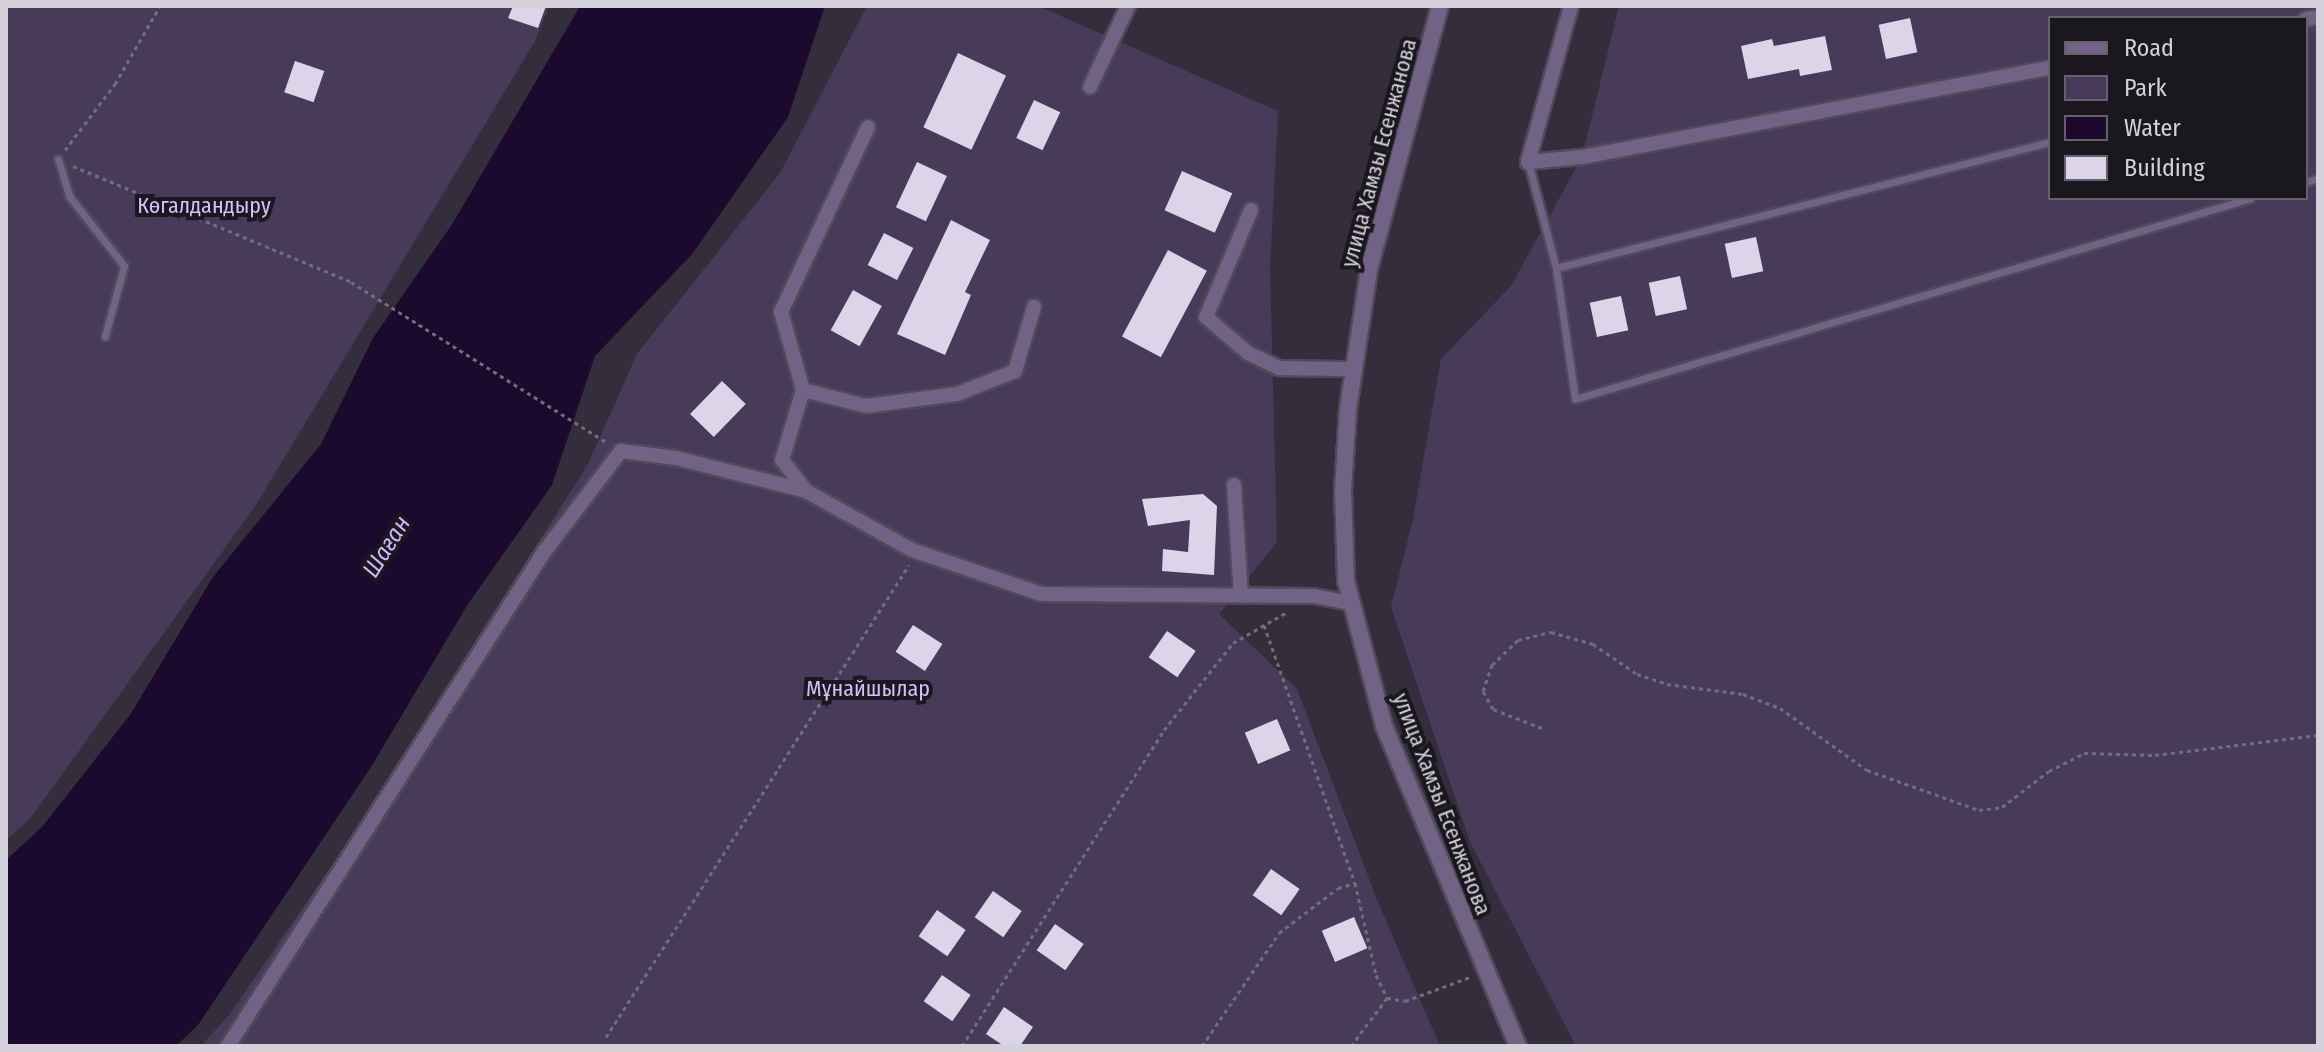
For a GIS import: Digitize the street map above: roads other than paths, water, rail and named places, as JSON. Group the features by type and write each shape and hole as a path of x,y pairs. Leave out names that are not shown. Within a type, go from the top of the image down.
{"street":[{"path":"1090,87 1128,6"},
{"name":"улица Хамзы Есенжанова","path":"1440,6 1369,270 1354,369 1343,490 1351,603 1384,726 1518,1046"},
{"path":"1571,6 1528,162 1582,157 2048,68"},
{"path":"806,491 782,460 803,390 781,312 868,127"},
{"path":"1251,210 1206,317 1248,353 1279,368 1354,369"},
{"path":"803,390 866,406 957,394 1015,371 1034,307"},
{"path":"228,1046 544,552 621,451 690,461 806,491 918,552 1041,594 1314,596 1351,603"},
{"path":"1234,485 1241,596"}],"lane":[{"path":"1556,268 2048,143"},
{"path":"58,159 69,196 124,266 105,336"},
{"path":"1528,162 1556,268 1575,399 2244,200"}],"water":[{"name":"Шаған","path":"580,6 825,6 788,117 693,253 595,356 552,485 468,604 371,767 198,1025 176,1046 6,1046 6,860 42,827 130,715 213,577 321,444 373,338 453,223"}],"park label":[{"name":"Көгалдандыру","path":"204,206"},
{"name":"Мұнайшылар","path":"868,689"}]}
